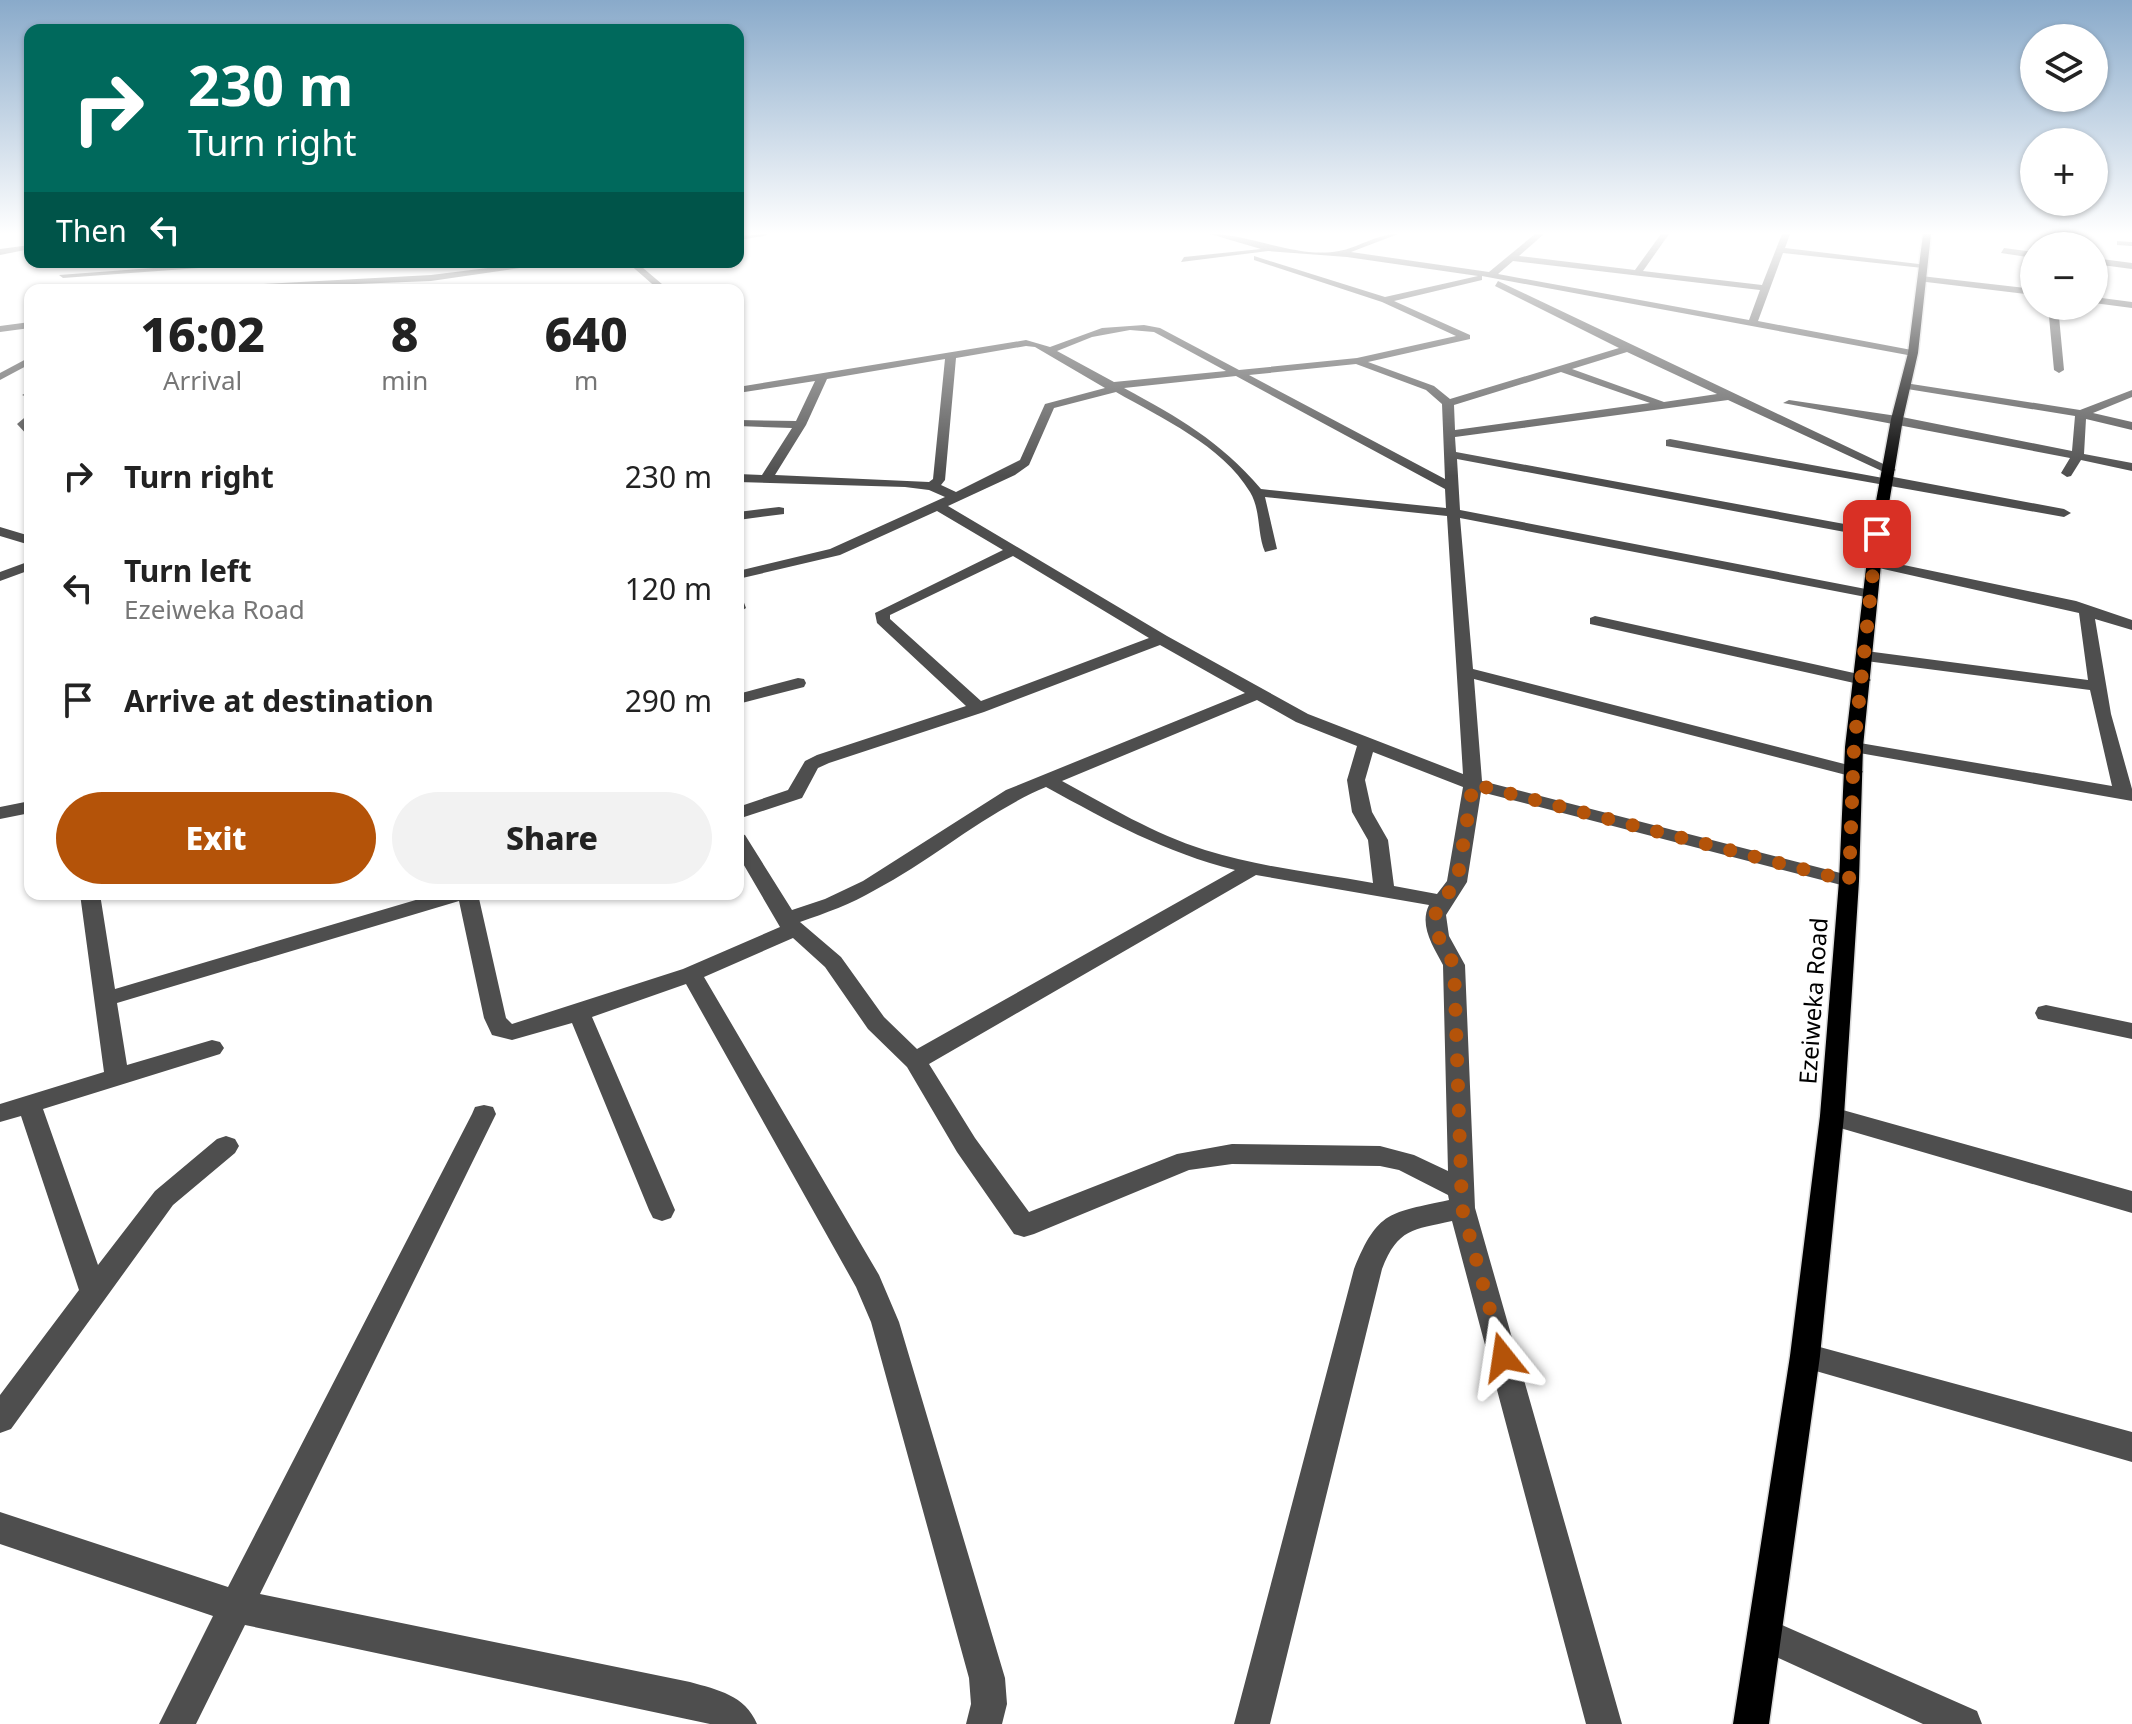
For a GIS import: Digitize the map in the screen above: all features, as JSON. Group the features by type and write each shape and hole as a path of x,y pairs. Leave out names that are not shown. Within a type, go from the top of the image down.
{"main road":[{"name":"Ezeiweka Road","path":"1751,1724 1805,1356 1832,1116 1849,881 1854,747 1877,534 1897,419 1913,353 1917,314"}],"street":[{"path":"744,574 817,558 957,498 1021,466 1049,406 1112,388 1357,361 1466,338 1418,314"},
{"path":"1561,314 1730,396 1888,478"},
{"path":"1699,314 1913,353"},
{"path":"1752,324 1756,314"},
{"path":"2054,320 2059,370"},
{"path":"0,329 24,326"},
{"path":"1049,351 1091,334 1145,327 1157,330 1451,487"},
{"path":"744,389 1026,343 1037,344 1179,423 1229,459 1257,492 1266,520 1270,549"},
{"path":"1448,403 1628,349"},
{"path":"932,486 939,480 951,356"},
{"path":"1357,361 1430,388 1448,403 1451,487 1473,784 1457,882 1435,915 1438,936 1454,965 1462,1199 1604,1724"},
{"path":"0,377 24,363"},
{"path":"1565,370 1665,405"},
{"path":"766,479 800,425 822,377"},
{"path":"1905,386 2081,414 2132,426"},
{"path":"2081,414 2132,393"},
{"path":"1449,434 1730,396"},
{"path":"1789,403 1897,419 2132,467"},
{"path":"2067,473 2078,454 2081,414"},
{"path":"744,423 800,425"},
{"path":"1670,443 1888,478 2064,513"},
{"path":"1450,454 1877,534"},
{"path":"744,478 932,486 957,498"},
{"path":"1257,492 1453,513 1871,594"},
{"path":"939,506 1161,639 1302,718 1473,784 1849,881"},
{"path":"744,515 779,511"},
{"path":"0,531 24,539"},
{"path":"978,708 882,620 883,613 1014,550"},
{"path":"1875,563 2076,606 2132,625"},
{"path":"0,577 24,567"},
{"path":"1854,747 2128,794 2097,686 2086,611"},
{"path":"1595,621 1863,680"},
{"path":"744,811 795,794 811,765 823,759 978,708 1161,639"},
{"path":"1866,656 2097,686"},
{"path":"1465,672 1854,772"},
{"path":"744,697 798,683"},
{"path":"789,922 870,885 1013,794 1256,694"},
{"path":"1367,743 1356,780 1362,812 1378,840 1384,891"},
{"path":"1047,780 1144,833 1197,854 1253,868 1442,901"},
{"path":"0,813 24,808"},
{"path":"744,849 789,922 833,962 876,1023 915,1061 966,1145 1024,1226 1186,1161 1232,1154 1380,1156 1405,1162 1462,1199"},
{"path":"915,1061 1253,868"},
{"path":"91,900 117,1077"},
{"path":"106,999 439,900"},
{"path":"469,900 495,1018 500,1029 512,1032 579,1013 691,974 782,937 790,931 789,922"},
{"path":"691,974 869,1283 885,1322 987,1678 989,1704 984,1724"},
{"path":"579,1013 662,1210"},
{"path":"2046,1013 2132,1031"},
{"path":"0,1113 212,1048"},
{"path":"29,1104 94,1293"},
{"path":"177,1724 484,1114"},
{"path":"1832,1116 2132,1202"},
{"path":"0,1419 164,1198 226,1146"},
{"path":"1252,1724 1368,1269 1380,1239 1399,1222 1462,1199"},
{"path":"1805,1356 2132,1447"},
{"path":"0,1528 238,1607 690,1700 723,1710 739,1724"},
{"path":"1764,1634 1964,1724"}],"route":[{"path":"1503,1357 1462,1208 1454,965 1438,936 1435,915 1457,882 1473,784 1849,881 1854,747 1877,534"}]}
